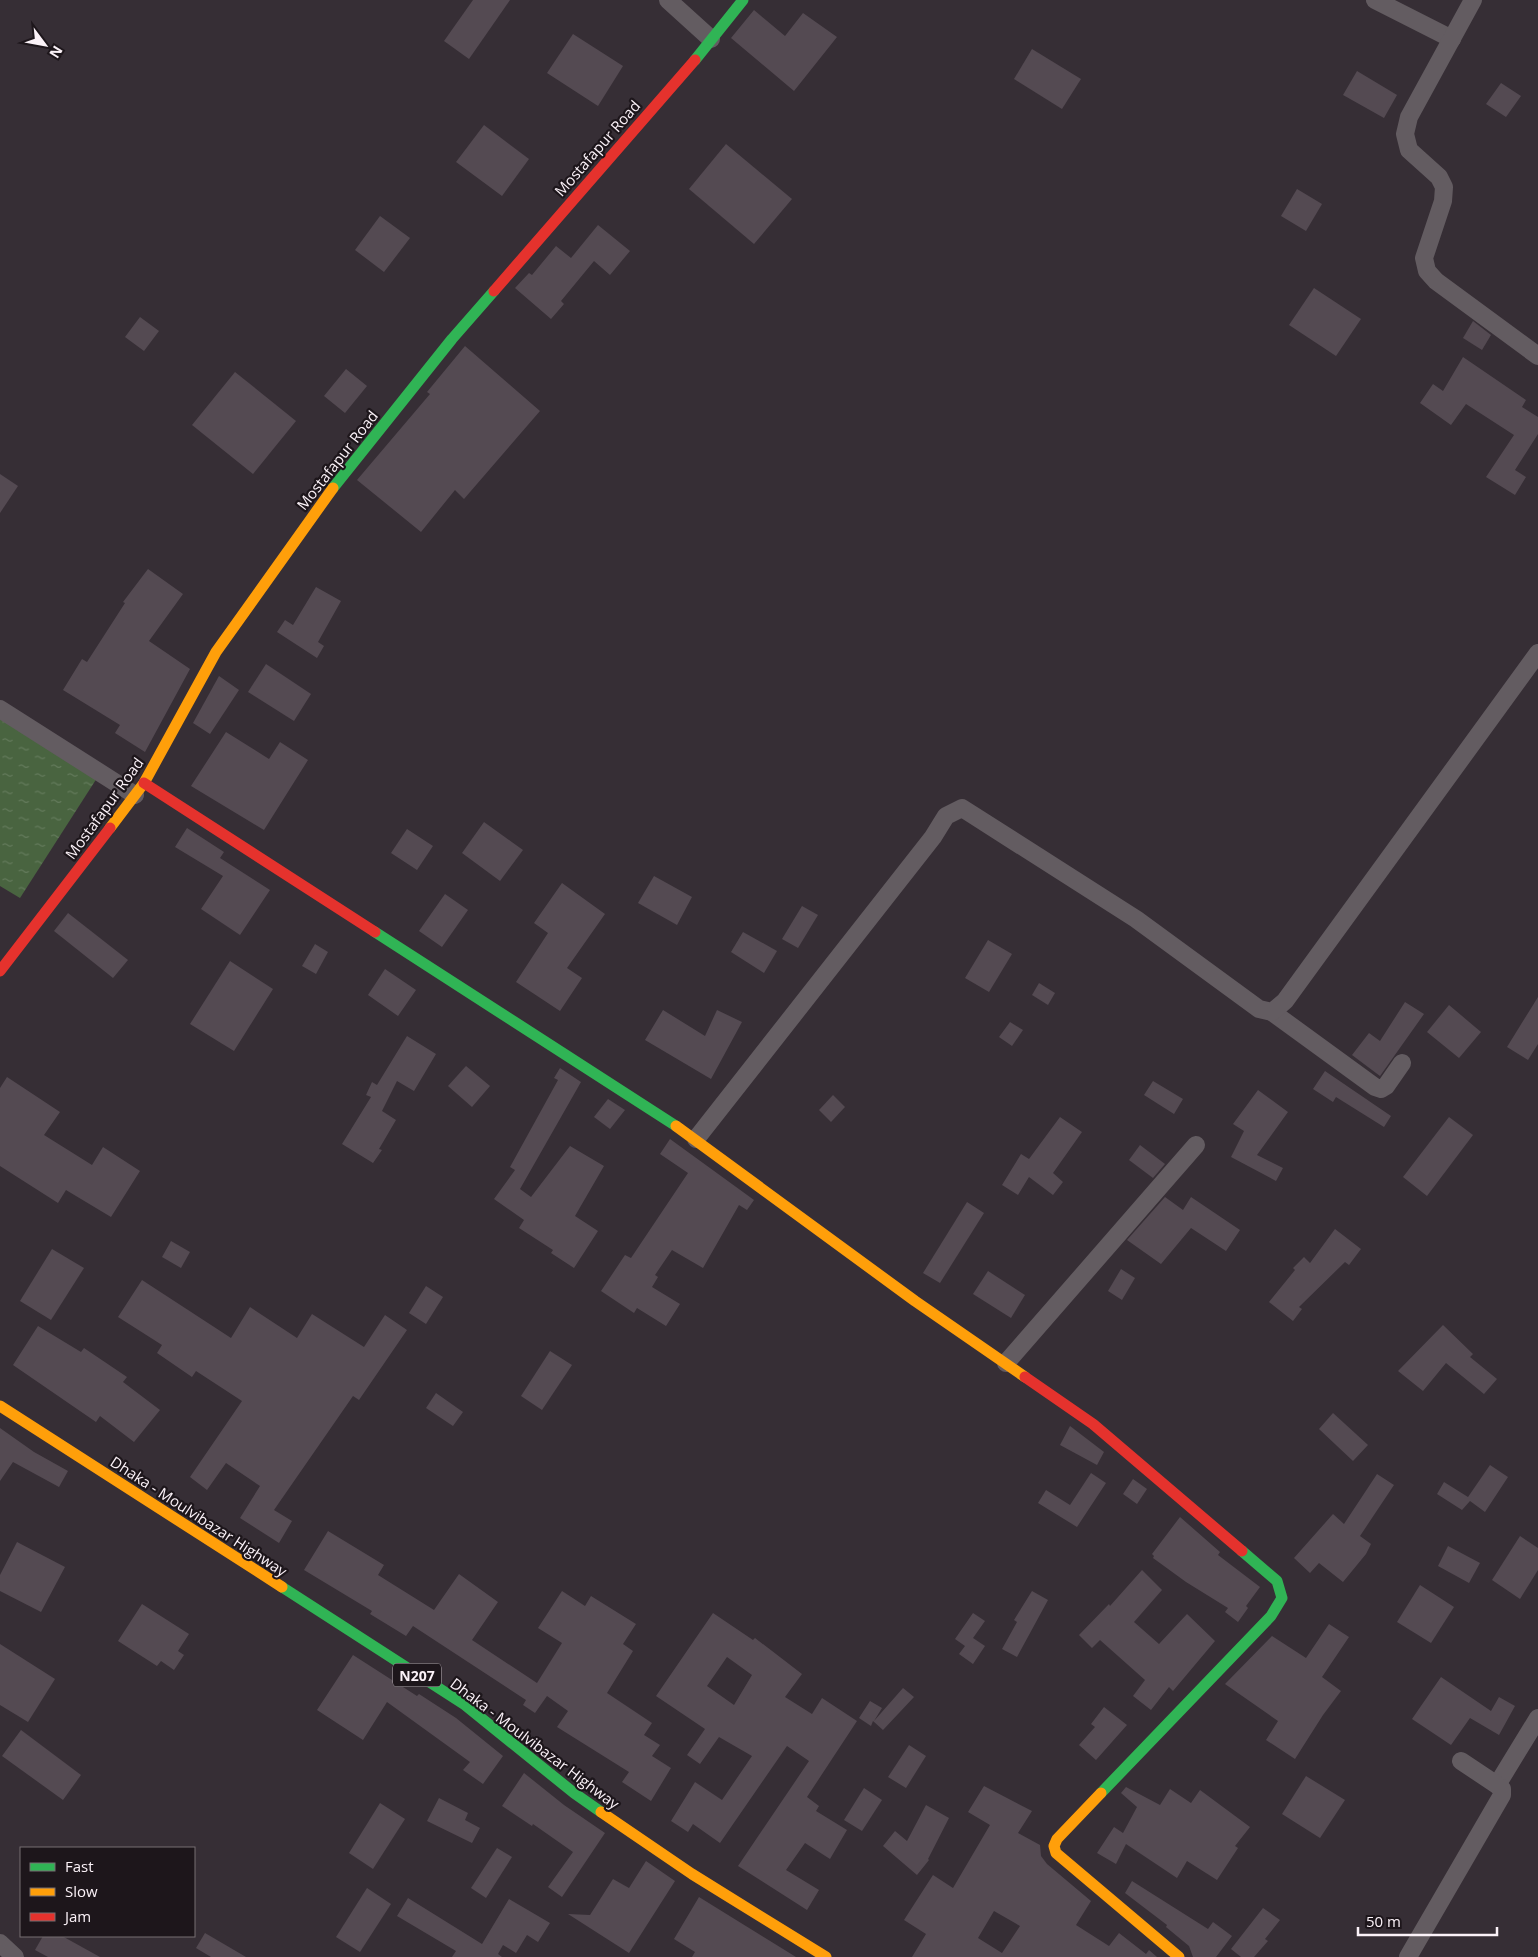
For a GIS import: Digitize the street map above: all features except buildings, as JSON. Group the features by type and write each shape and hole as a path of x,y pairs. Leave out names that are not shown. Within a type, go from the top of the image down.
{"main road":[{"name":"Mostafapur Road","path":"0,971 140,789 216,652 334,486 452,339 743,0"},
{"path":"140,789 696,1139 915,1301 1100,1430 1277,1581 1282,1598 1271,1616 1057,1839 1054,1846 1056,1853 1179,1957"},
{"name":"Dhaka - Moulvibazar Highway","path":"0,1406 464,1705 574,1793 692,1874 826,1957"}],"street":[{"path":"668,0 711,39"},
{"path":"1374,0 1452,39"},
{"path":"1473,0 1409,117 1405,134 1409,150 1439,177 1444,188 1443,201 1424,258 1427,271 1436,281 1538,356"},
{"path":"1272,1012 1285,1001 1538,653"},
{"path":"0,709 140,789"},
{"path":"696,1139 933,837 946,816 962,808 1136,919 1259,1008 1272,1012 1375,1087 1381,1089 1386,1086 1402,1063"},
{"path":"1006,1363 1196,1146"},
{"path":"1496,1785 1538,1718"},
{"path":"1408,1957 1502,1795 1502,1789 1461,1761"},
{"path":"0,1943 16,1957"}],"water":[{"path":"0,716 97,778 20,898 0,886"}],"traffic: fast":[{"path":"695,60 743,0"},
{"path":"333,488 452,339 494,291"},
{"path":"375,932 676,1126"},
{"path":"1101,1793 1271,1616 1282,1598 1277,1581 1242,1551"},
{"path":"282,1587 465,1705 574,1793 601,1812"}],"traffic: slow":[{"path":"110,828 144,783 216,652 333,488"},
{"path":"676,1126 915,1301 1025,1377"},
{"path":"0,1406 282,1587"},
{"path":"1101,1793 1057,1839 1054,1846 1056,1853 1179,1957"},
{"path":"601,1812 692,1874 826,1957"}],"traffic: jam":[{"path":"494,291 695,60"},
{"path":"144,783 375,932"},
{"path":"0,971 110,828"},
{"path":"1025,1377 1093,1424 1242,1551"}]}
